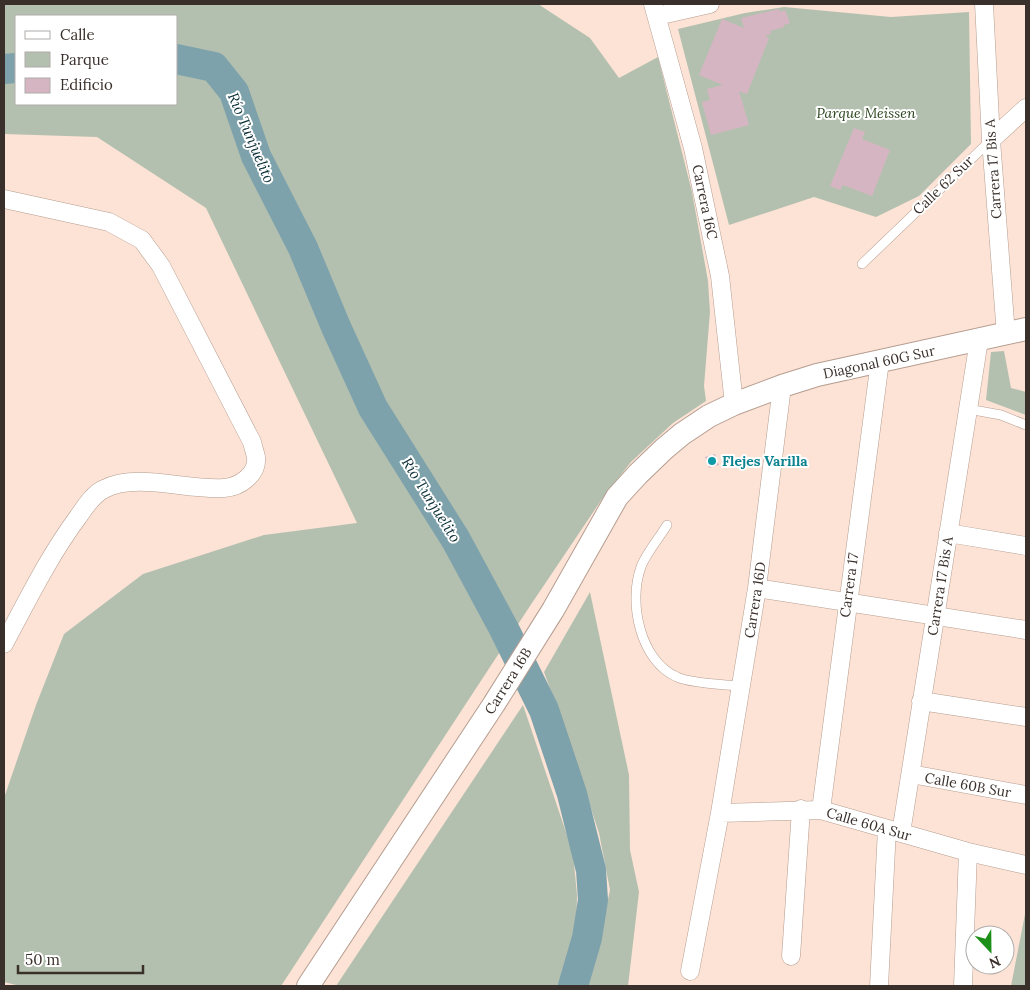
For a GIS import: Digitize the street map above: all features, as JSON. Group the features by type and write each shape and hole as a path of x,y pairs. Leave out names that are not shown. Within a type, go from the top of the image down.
{"street":[{"path":"655,10 710,4"},
{"name":"Carrera 17 Bis A","path":"984,4 991,140 1016,332"},
{"name":"Carrera 16C","path":"655,10 693,148 720,276 734,404"},
{"name":"Calle 62 Sur","path":"991,140 1026,108"},
{"path":"4,199 109,222 142,240 162,266 252,442 256,458 254,470 243,482 225,488 143,482 121,484 103,489 89,502 61,540 4,644"},
{"name":"Diagonal 60G Sur","path":"734,404 817,375 1016,332"},
{"name":"Carrera 17 Bis A","path":"879,986 894,831 911,774 979,340"},
{"name":"Carrera 17","path":"821,810 880,361"},
{"name":"Carrera 16D","path":"720,813 757,588 782,386"},
{"name":"Carrera 16B","path":"308,986 494,704 553,610 617,498 657,455 682,434 709,416 734,404"},
{"path":"948,533 1026,546"},
{"path":"757,588 1026,630"},
{"path":"921,702 1026,717"},
{"name":"Calle 60B Sur","path":"911,774 1026,795"},
{"path":"791,956 801,809"},
{"name":"Calle 60A Sur","path":"720,813 801,809 821,810 968,852 1026,865"},
{"path":"690,972 720,813"},
{"path":"963,986 968,852"}],"lane":[{"name":"Calle 62 Sur","path":"862,264 991,140"},
{"path":"968,409 1002,415 1026,425"},
{"path":"668,525 641,566 634,599 638,623 650,652 665,670 678,678 741,686"}],"green space":[{"path":"4,4 538,4 590,38 619,78 658,57 692,192 708,281 710,312 704,386 706,401 673,423 631,462 602,499 281,986 20,986 4,982 4,798 36,705 64,634 143,574 264,535 357,523 206,208 97,137 4,134"},
{"name":"Parque Meissen","path":"784,7 891,17 969,12 971,144 919,196 876,217 814,197 729,225 678,29 745,13"},
{"path":"1004,351 1011,388 1026,392 1026,415 986,400 991,352"},
{"path":"590,592 629,775 630,850 639,892 628,986 587,986 610,890 599,833 544,672"},
{"path":"523,705 573,853 577,895 576,941 558,986 336,986"},
{"path":"1026,909 1026,986 1011,986 1013,975 1015,975 1015,965"}],"building":[{"path":"779,9 780,12 785,10 790,23 770,31 771,34 765,36 769,38 747,94 739,91 749,125 711,135 702,102 710,100 707,89 723,85 699,75 722,19 744,28 741,18"},
{"path":"854,128 865,132 862,139 890,150 872,196 843,185 840,190 830,186"},
{"name":"Flejes Varilla","path":"715,454 719,465 709,468 705,457"}],"waterway":[{"name":"Río Tunjuelito","path":"178,59 214,67 234,92 256,156 303,248 373,408 456,540 504,629 544,710 572,794 591,870 593,900 587,938 573,986"},
{"name":"Río Tunjuelito","path":"4,69 15,68"}],"place":[{"name":"Flejes Varilla","path":"712,461"}]}
